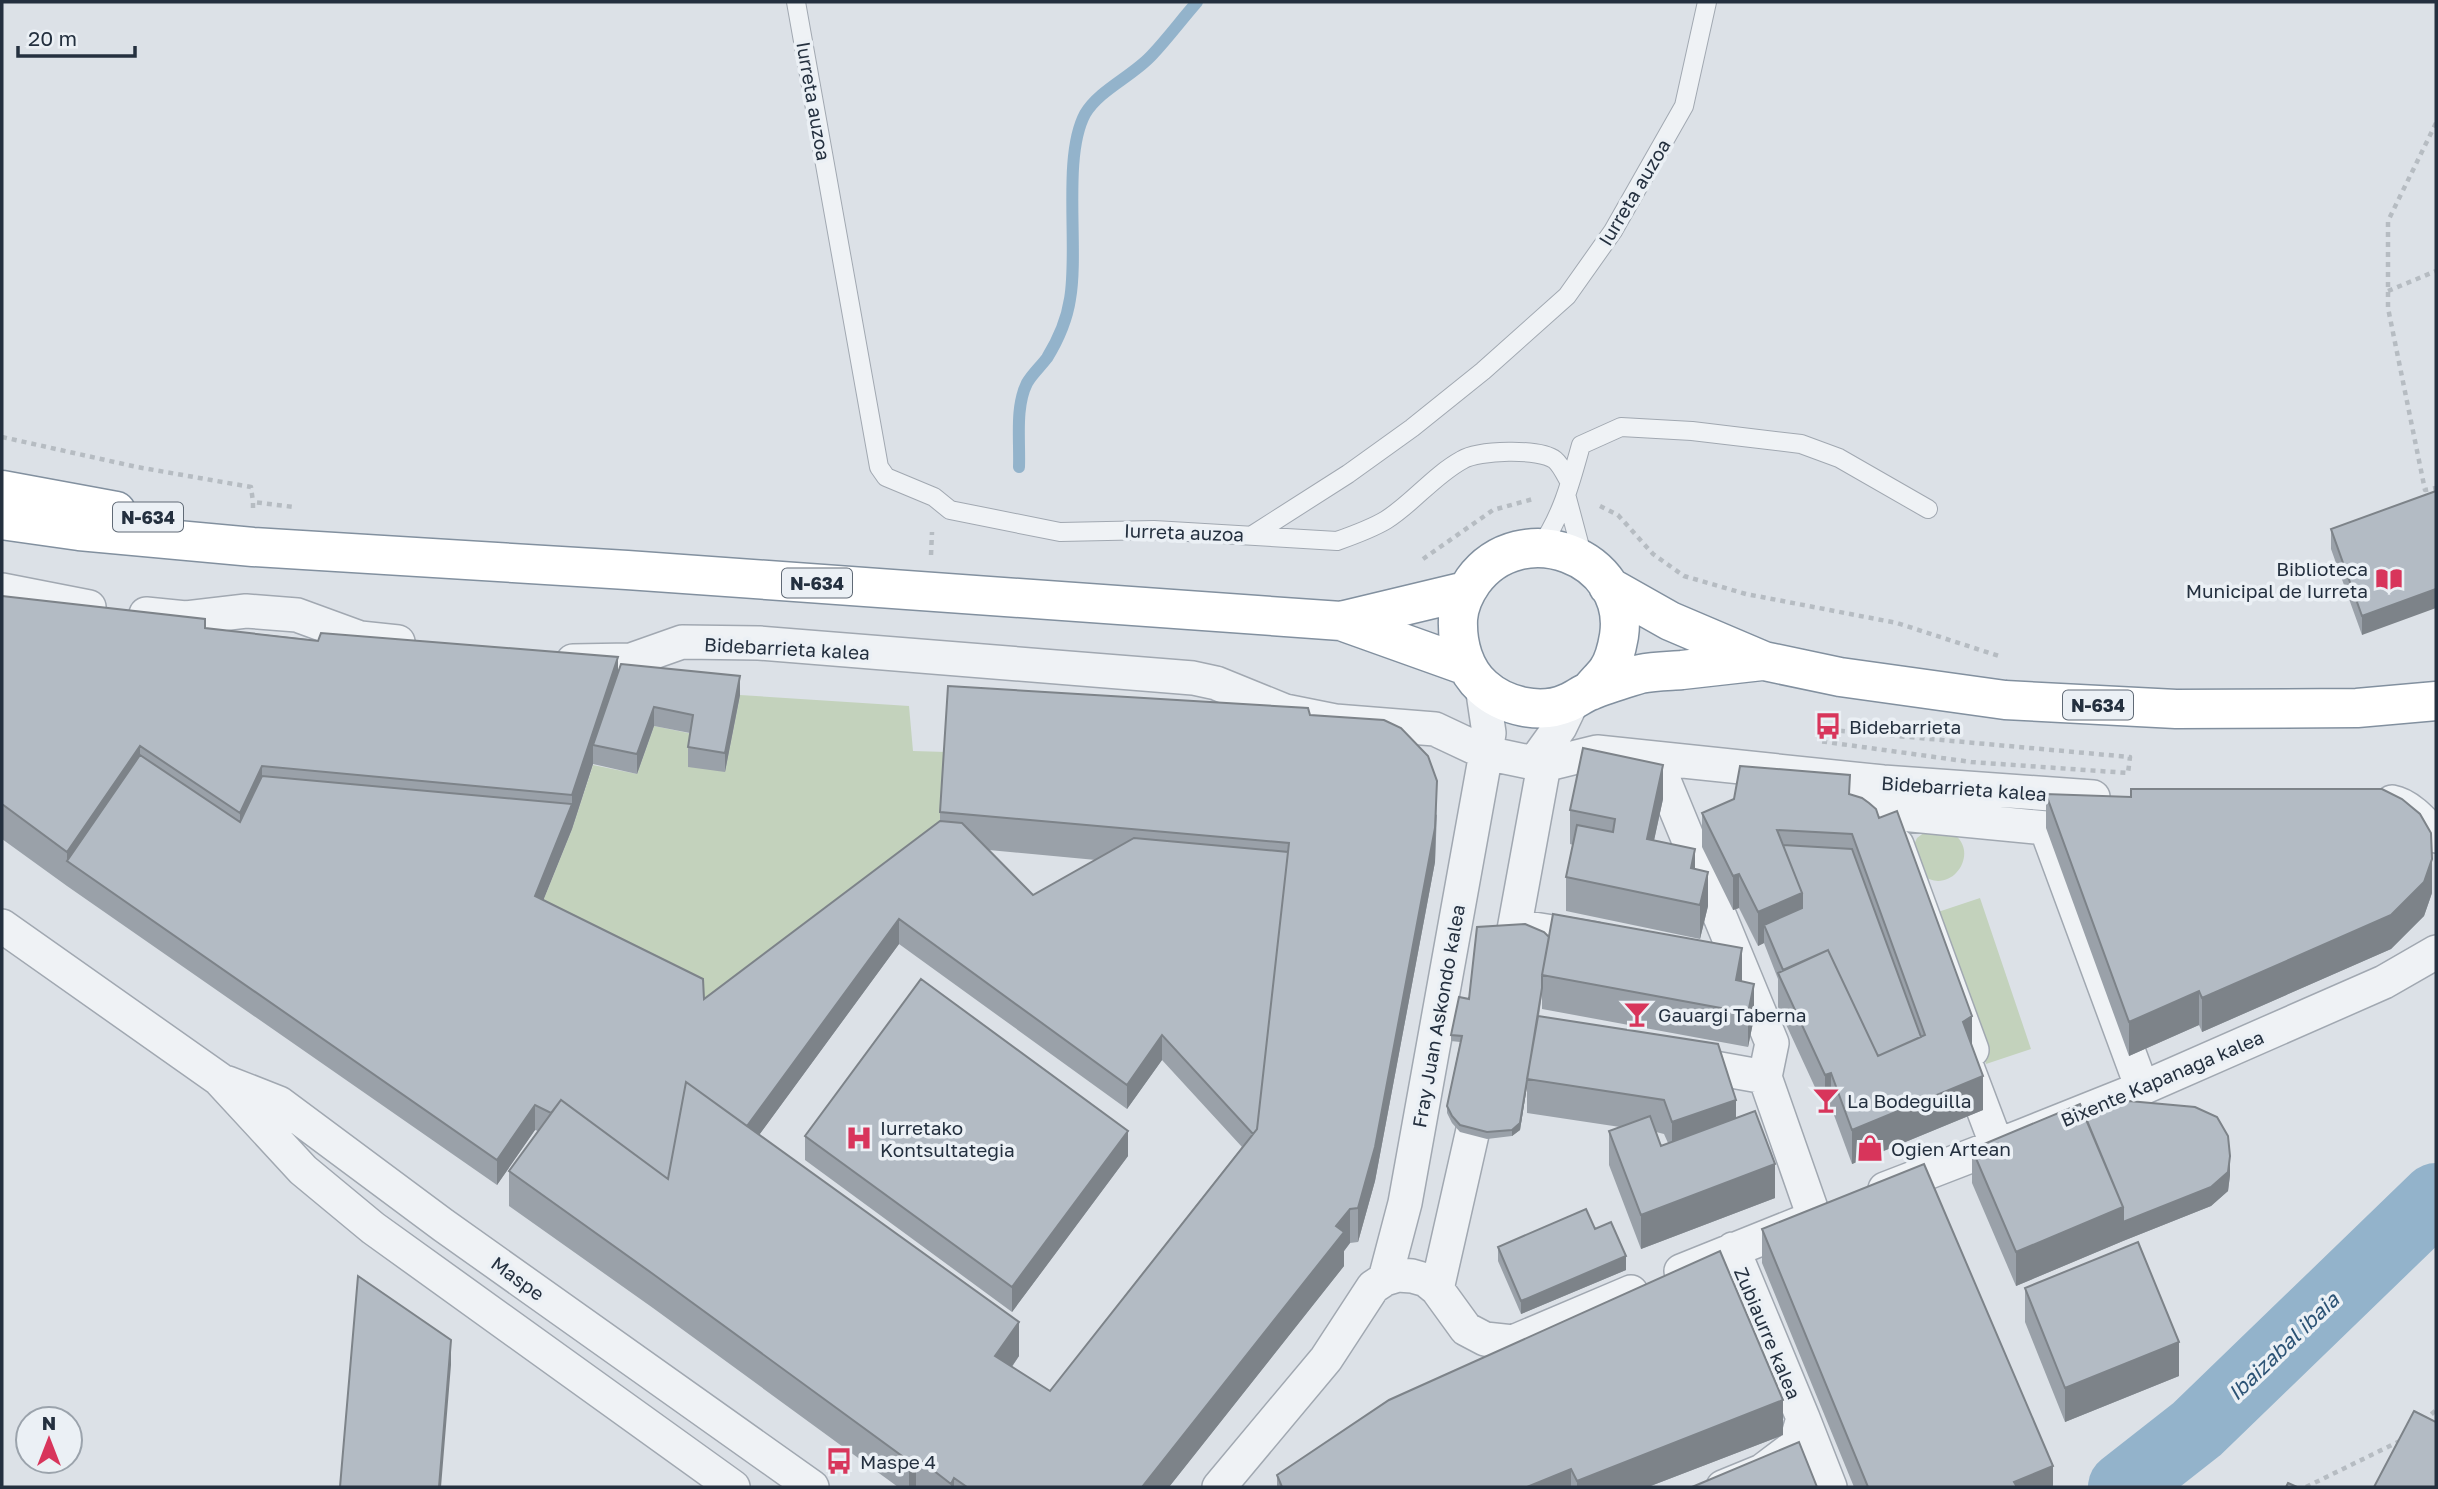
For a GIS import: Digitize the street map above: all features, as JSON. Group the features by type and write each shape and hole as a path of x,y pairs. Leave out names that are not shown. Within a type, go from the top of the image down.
{"highway":[{"name":"N-634","path":"2,490 254,537 292,549"},
{"name":"N-634","path":"2,520 167,540 1341,621"},
{"path":"1475,676 1459,643 1458,616 1466,591 1482,570 1503,555 1528,547 1564,552 1670,621 1764,661"},
{"path":"1581,695 1608,670 1617,650 1620,629 1617,607 1596,574"},
{"path":"1341,621 1466,591"},
{"path":"1341,621 1475,676 1503,701 1538,708 1565,704 1581,695 1642,674 1764,661"},
{"name":"N-634","path":"1764,661 1840,677 2005,701 2176,709 2357,708 2436,701"}],"street":[{"path":"2,590 73,606 186,618 246,611 298,615 360,638 426,645"},
{"name":"Bidebarrieta kalea","path":"544,658 584,662 631,660 682,642 758,643 1193,678 1216,683 1285,711 1335,721 1435,729 1486,753"},
{"name":"Fray Juan Askondo kalea","path":"1385,1279 1405,1203 1489,733 1475,676"},
{"path":"1503,991 1539,764 1581,695"},
{"name":"Bidebarrieta kalea","path":"1539,764 1597,751 1883,782 2127,798"},
{"path":"1486,753 1539,764"},
{"path":"1665,783 1772,1043 1765,1077 1835,1209"},
{"path":"2356,799 2397,803 2436,836"},
{"path":"1997,1146 1963,1056 1972,1050 1897,845 1880,852 1869,837 1849,828 1850,809 2046,828 2142,1088"},
{"name":"Maspe","path":"2,926 219,1079 303,1170 373,1228 733,1487"},
{"path":"1515,926 1620,943"},
{"name":"Bixente Kapanaga kalea","path":"1437,1289 1466,1329 1485,1339 1513,1342 1835,1209 1932,1185 1997,1146 2142,1088 2384,982 2436,952"},
{"path":"1699,956 1739,963"},
{"path":"1437,1020 1472,1026"},
{"path":"1219,1487 1326,1359 1373,1287 1398,1275 1426,1280 1437,1289 1489,1057"},
{"path":"1657,1058 1765,1077"},
{"name":"Maspe","path":"219,1079 279,1103 443,1224 812,1487"},
{"name":"Zubiaurre kalea","path":"1733,1249 1830,1487"},
{"name":"Zubiaurre kalea","path":"1723,1487 1762,1471 1795,1446 1803,1418"}],"lane":[{"name":"Iurreta auzoa","path":"796,2 879,467 886,477 934,497 950,510 1060,532 1154,530 1254,534 1348,474 1412,428 1483,371 1567,296 1613,231 1684,106 1707,2"},
{"path":"1541,547 1551,532 1568,490 1581,445 1621,427 1692,431 1801,444 1839,458 1928,509"},
{"path":"1254,534 1337,541 1388,519 1432,480 1464,458 1510,451 1539,453 1556,460 1596,574"}],"path":[{"path":"2436,122 2388,221 2388,308 2425,491 2436,488"},
{"path":"2388,291 2436,271"},
{"path":"2,437 136,467 251,487 253,502"},
{"path":"1413,566 1493,510 1539,498"},
{"path":"1595,503 1618,515 1653,554 1684,576 1746,594 1897,623 2007,659"},
{"path":"931,556 933,528"},
{"path":"1820,729 2130,757"},
{"path":"2429,1428 2422,1423 2436,1410"},
{"path":"2306,1487 2407,1438"}],"green space":[{"path":"740,695 909,706 913,751 946,752 940,846 704,1024 535,921 572,829 593,765 637,774 654,726 693,734 725,772"},
{"path":"1929,829 1953,834 1964,849 1964,857 1958,871 1946,880 1936,881 1922,876 1911,851 1917,838"},
{"path":"1980,898 2031,1049 1986,1064 1935,913"}],"building":[{"name":"Biblioteca Municipal de Iurreta","path":"2436,491 2436,589 2362,616 2331,529"},
{"path":"2,596 205,619 205,628 318,641 321,633 618,657 572,795 262,766 240,813 140,746 67,852 2,804"},
{"path":"621,664 740,676 725,753 688,747 693,715 654,707 637,754 593,745"},
{"path":"948,686 1308,708 1310,715 1384,720 1401,728 1428,756 1437,781 1435,828 1375,1147 1358,1208 1350,1209 1336,1226 1344,1232 1142,1487 967,1487 954,1478 951,1484 916,1457 909,1461 509,1171 561,1100 668,1179 686,1082 1019,1322 995,1356 1050,1391 1257,1129 1289,843 940,812"},
{"path":"1583,748 1663,765 1647,839 1695,849 1691,868 1708,872 1700,905 1566,877 1577,825 1613,832 1615,819 1570,810"},
{"path":"140,755 240,822 262,776 572,804 535,896 703,979 704,999 940,821 962,823 1033,895 1134,838 1288,852 1257,1129 1253,1134 1162,1035 1127,1085 899,919 747,1126 686,1082 668,1179 561,1100 551,1113 535,1105 497,1160 67,861"},
{"path":"1740,766 1850,775 1849,794 1869,803 1876,809 1879,818 1897,811 1972,1016 1963,1022 1983,1076 1852,1130 1831,1073 1825,1075 1778,973 1828,950 1878,1056 1925,1035 1852,834 1777,830 1802,893 1758,912 1739,874 1733,876 1702,813 1734,799"},
{"path":"2131,789 2382,789 2402,799 2420,814 2431,833 2432,859 2424,882 2391,915 2202,998 2199,991 2129,1022 2046,794 2131,797"},
{"path":"1783,845 1852,849 1921,1037 1878,1056 1828,950 1783,970 1764,925 1802,908 1802,893"},
{"path":"1553,914 1742,948 1736,980 1754,984 1748,1013 1542,975"},
{"path":"1525,924 1549,937 1520,1123 1512,1130 1487,1132 1460,1125 1447,1106 1462,1036 1451,1035 1459,997 1469,999 1477,927"},
{"path":"921,979 1128,1131 1012,1287 805,1136"},
{"path":"1538,1016 1718,1044 1736,1100 1672,1122 1664,1100 1527,1079"},
{"path":"2129,1101 2195,1107 2217,1117 2228,1136 2228,1172 2211,1187 2123,1222 2123,1207 2085,1117"},
{"path":"2080,1104 2123,1207 2016,1252 1972,1149"},
{"path":"1755,1111 1775,1164 1641,1215 1609,1131 1650,1116 1661,1146"},
{"path":"1924,1164 2053,1466 2014,1482 2017,1487 1868,1487 1762,1229"},
{"path":"1586,1209 1595,1229 1611,1222 1626,1256 1521,1301 1498,1247"},
{"path":"2138,1242 2179,1342 2065,1388 2025,1288"},
{"path":"1720,1251 1783,1400 1577,1481 1571,1469 1527,1487 1282,1487 1277,1475 1389,1400"},
{"path":"358,1276 451,1340 439,1487 340,1487"},
{"path":"2414,1411 2436,1422 2436,1487 2374,1487"},
{"path":"1799,1442 1817,1487 1692,1487"}],"waterway":[{"path":"1019,467 1019,413 1023,392 1055,344 1069,307 1073,255 1074,154 1078,132 1091,105 1152,55 1197,2"},
{"name":"Ibaizabal ibaia","path":"2123,1487 2197,1429 2436,1198"}],"place":[{"name":"Biblioteca Municipal de Iurreta","path":"2389,579"},
{"name":"Bidebarrieta","path":"1828,726"},
{"name":"Gauargi Taberna","path":"1637,1014"},
{"name":"La Bodeguilla","path":"1826,1100"},
{"name":"Iurretako Kontsultategia","path":"859,1138"},
{"name":"Ogien Artean","path":"1870,1148"},
{"name":"Maspe 4","path":"839,1461"}]}
